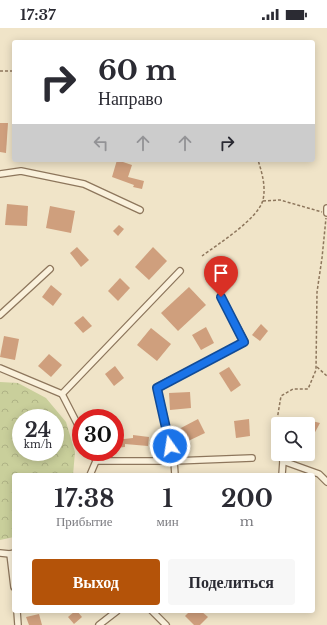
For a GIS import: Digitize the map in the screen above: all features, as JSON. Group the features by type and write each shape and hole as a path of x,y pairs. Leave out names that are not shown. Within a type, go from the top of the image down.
{"street":[{"path":"0,174 21,171 84,184 140,210"},
{"path":"0,315 50,269"},
{"path":"62,394 180,271"},
{"path":"175,473 174,461 157,388 244,342 221,297"},
{"path":"0,368 62,394 72,413"},
{"path":"124,461 252,458"},
{"path":"91,473 96,461"},
{"path":"282,473 283,462 319,474 327,482"},
{"path":"0,554 12,554"},
{"path":"17,613 18,625"},
{"path":"99,625 114,613"},
{"path":"154,613 166,625"}],"path":[{"path":"0,71 12,71"},
{"path":"202,256 252,218 263,201 264,178 259,162"},
{"path":"263,201 280,200 327,211 317,292 316,370 308,388 293,389 281,396 278,417"},
{"path":"316,366 327,376"}],"green space":[{"path":"0,382 18,383 46,398 55,409 12,409 12,461 64,461 64,420 72,442 72,461 74,461 73,473 12,473 12,537 0,540"}],"building":[{"path":"0,123 8,123 6,153 0,152"},
{"path":"116,162 123,162 132,165 128,177 144,181 142,189 133,187 134,185 112,177"},
{"path":"7,204 28,206 27,226 5,225"},
{"path":"50,206 75,211 71,233 46,228"},
{"path":"119,225 124,229 118,236 113,231"},
{"path":"77,247 89,260 81,267 70,253"},
{"path":"153,247 167,261 149,280 135,267"},
{"path":"120,278 130,288 118,301 108,291"},
{"path":"51,285 62,294 53,306 42,297"},
{"path":"189,287 206,305 178,331 161,313"},
{"path":"83,316 92,326 83,333 74,323"},
{"path":"261,324 268,331 260,341 252,335"},
{"path":"206,327 214,343 201,350 192,335"},
{"path":"151,328 171,344 157,361 137,345"},
{"path":"4,336 19,339 15,360 0,357"},
{"path":"49,354 62,365 51,377 38,366"},
{"path":"115,366 124,378 114,386 105,374"},
{"path":"229,367 241,385 231,392 219,373"},
{"path":"190,392 191,408 170,410 169,393"},
{"path":"198,419 205,433 186,442 179,429"},
{"path":"249,419 250,436 236,438 234,421"},
{"path":"315,422 320,423 315,432"},
{"path":"133,435 149,437 148,446 125,444 124,447 124,439 133,438"},
{"path":"73,613 79,613 82,617 74,624 68,617"},
{"path":"188,613 203,613 208,617 200,625 194,625 185,616"},
{"path":"39,614 42,625 29,625 26,617"}],"route":[{"path":"170,446 157,388 244,342 221,297"}]}
